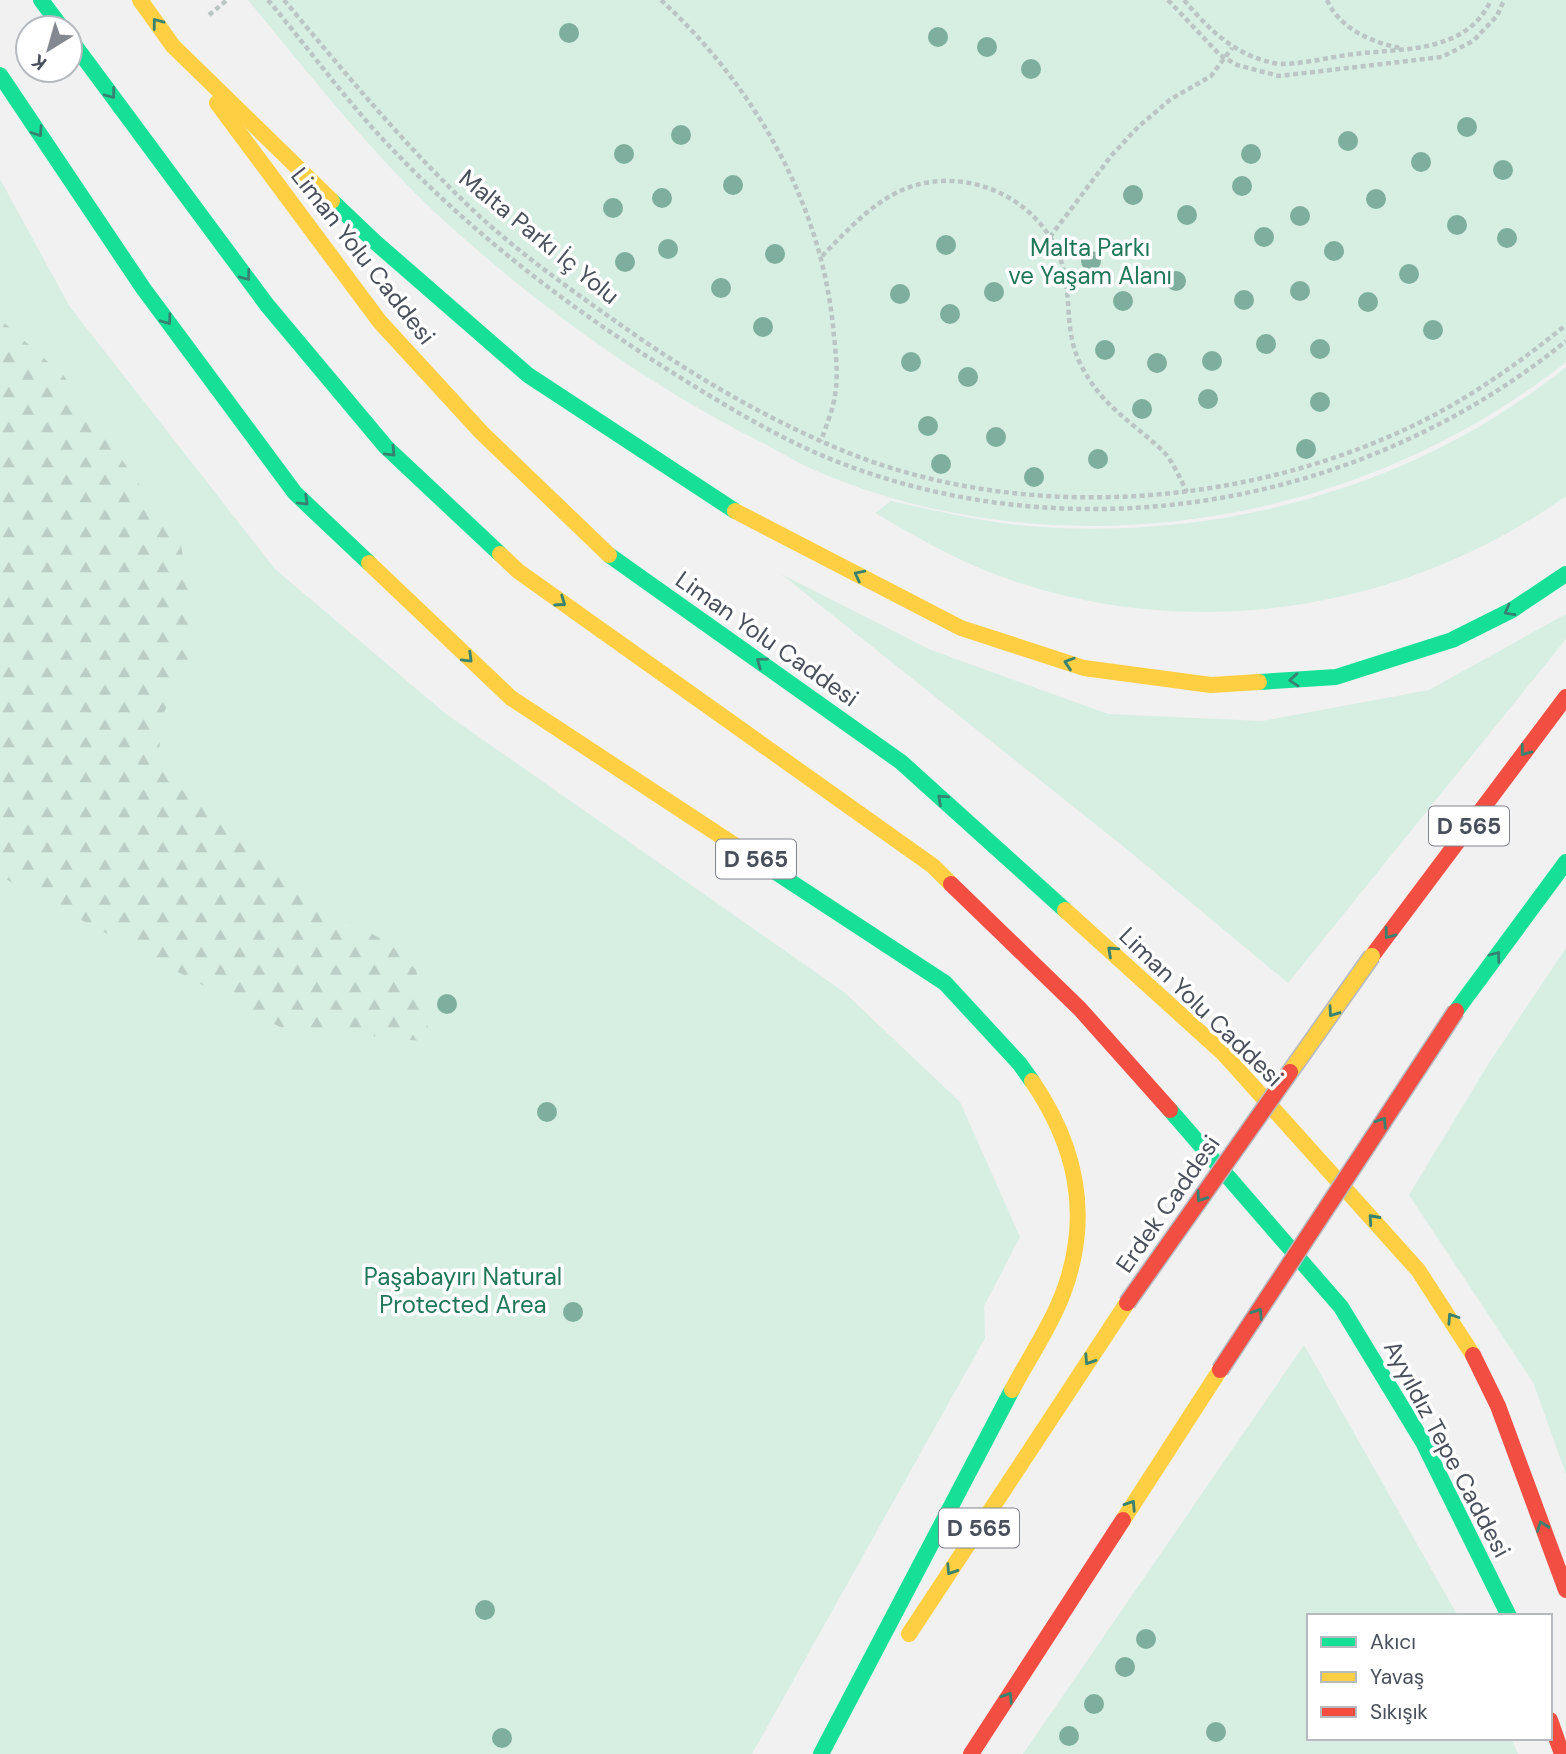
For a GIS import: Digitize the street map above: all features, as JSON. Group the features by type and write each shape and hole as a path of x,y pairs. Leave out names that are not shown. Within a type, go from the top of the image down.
{"main road":[{"name":"Liman Yolu Caddesi","path":"139,0 380,322 482,433 598,548 901,762 1223,1053 1418,1270"},
{"path":"173,46 375,242 528,375 729,508 961,628 1084,668 1211,685 1336,677 1452,640 1512,610 1566,574"},
{"name":"Ayyıldız Tepe Caddesi","path":"84,58 267,305 386,447 518,572 933,866 1080,1009 1258,1209 1341,1307 1423,1442 1508,1614"},
{"name":"D 565","path":"0,75 143,288 295,493 510,698 945,983 1019,1063 1054,1114 1072,1165 1080,1231 1066,1287 821,1754"},
{"name":"Erdek Caddesi","path":"899,1650 1127,1303 1373,956 1566,696"},
{"path":"971,1754 1456,1011 1566,862"},
{"name":"Ayyıldız Tepe Caddesi","path":"1418,1270 1466,1340 1498,1406 1566,1590"},
{"path":"830,1754 876,1685"},
{"path":"1552,1725 1563,1754"}],"path":[{"path":"268,0 394,151 470,223 552,290 638,352 730,408 827,457 897,481 969,498 1042,507 1115,510 1189,504 1262,491 1332,471 1402,444 1469,410 1532,369 1566,341"},
{"name":"Malta Parkı İç Yolu","path":"284,0 403,142 478,215 559,281 667,356 736,398 821,441 900,470 971,486 1043,495 1091,497 1187,492 1294,470 1397,433 1462,399 1524,359 1566,325"},
{"path":"661,0 708,48 772,139 805,203 822,256 833,325 836,394 821,441"},
{"path":"1168,0 1205,41 1225,57 1258,72 1289,76 1442,57 1472,41 1497,16 1504,0"},
{"path":"1184,0 1232,48 1260,61 1279,64 1438,45 1465,32 1491,0"},
{"path":"1327,0 1350,29 1377,44 1408,50"},
{"path":"1050,237 1111,156 1138,127 1171,99 1211,76 1232,48"},
{"path":"822,256 877,203 917,184 944,180 970,183 995,190 1019,204 1050,237 1062,264 1070,335 1078,360 1109,407 1164,452 1187,492"}],"green space":[{"name":"Malta Parkı ve Yaşam Alanı","path":"248,0 1566,0 1566,362 1485,418 1397,462 1305,496 1208,517 1110,526 1012,522 915,504 821,473 797,462 679,397 566,321 494,265 403,180 349,122"},
{"name":"Paşabayırı Natural Protected Area","path":"0,179 70,307 275,569 446,714 844,992 960,1102 1020,1237 984,1306 985,1338 752,1754 0,1754"},
{"path":"0,319 64,376 181,545 194,628 189,670 159,720 160,757 314,903 389,943 416,970 431,1042 280,1027 0,876"},
{"path":"1566,367 1566,496 1503,536 1435,567 1365,591 1292,606 1217,612 1143,609 1069,597 997,575 920,539 875,513 891,501 1004,523 1042,527 1112,528 1182,524 1251,513 1319,496 1385,473 1448,443 1509,408"},
{"path":"781,574 931,650 1108,714 1262,721 1429,690 1566,614 1566,639 1288,983 1124,847"},
{"path":"1566,948 1566,1474 1533,1382 1409,1195 1489,1063"},
{"path":"1304,1345 1457,1614 1307,1614 1307,1740 1512,1740 1518,1754 1023,1754"}],"traffic: fast":[{"path":"41,0 52,14"},
{"path":"84,58 267,305 386,447 500,554"},
{"path":"0,75 143,288 295,493 369,563"},
{"path":"332,201 375,242 528,375 735,511"},
{"path":"609,555 901,762 1065,910"},
{"path":"1259,682 1336,677 1452,640 1512,610 1566,574"},
{"path":"739,848 945,983 1019,1063 1032,1081"},
{"path":"1456,1011 1566,862"},
{"path":"1170,1110 1341,1307 1423,1442 1508,1614"},
{"path":"821,1754 1012,1390"}],"traffic: slow":[{"path":"140,0 173,46 332,201"},
{"path":"217,103 380,322 482,433 609,555"},
{"path":"735,511 961,628 1084,668 1211,685 1259,682"},
{"path":"500,554 518,571 933,866 951,884"},
{"path":"369,563 511,698 739,848"},
{"path":"1065,910 1223,1053 1418,1270 1473,1355"},
{"path":"1290,1072 1372,956"},
{"path":"1012,1390 1049,1325 1061,1298 1073,1258 1077,1231 1078,1205 1068,1154 1059,1129 1032,1081"},
{"path":"909,1634 1127,1303"},
{"path":"1123,1520 1220,1370"}],"traffic: jam":[{"path":"1372,956 1566,697"},
{"path":"951,884 1080,1009 1170,1110"},
{"path":"1220,1370 1456,1011"},
{"path":"1127,1303 1290,1072"},
{"path":"1473,1355 1498,1406 1566,1590"},
{"path":"971,1754 1123,1520"},
{"path":"1552,1726 1562,1754"}]}
